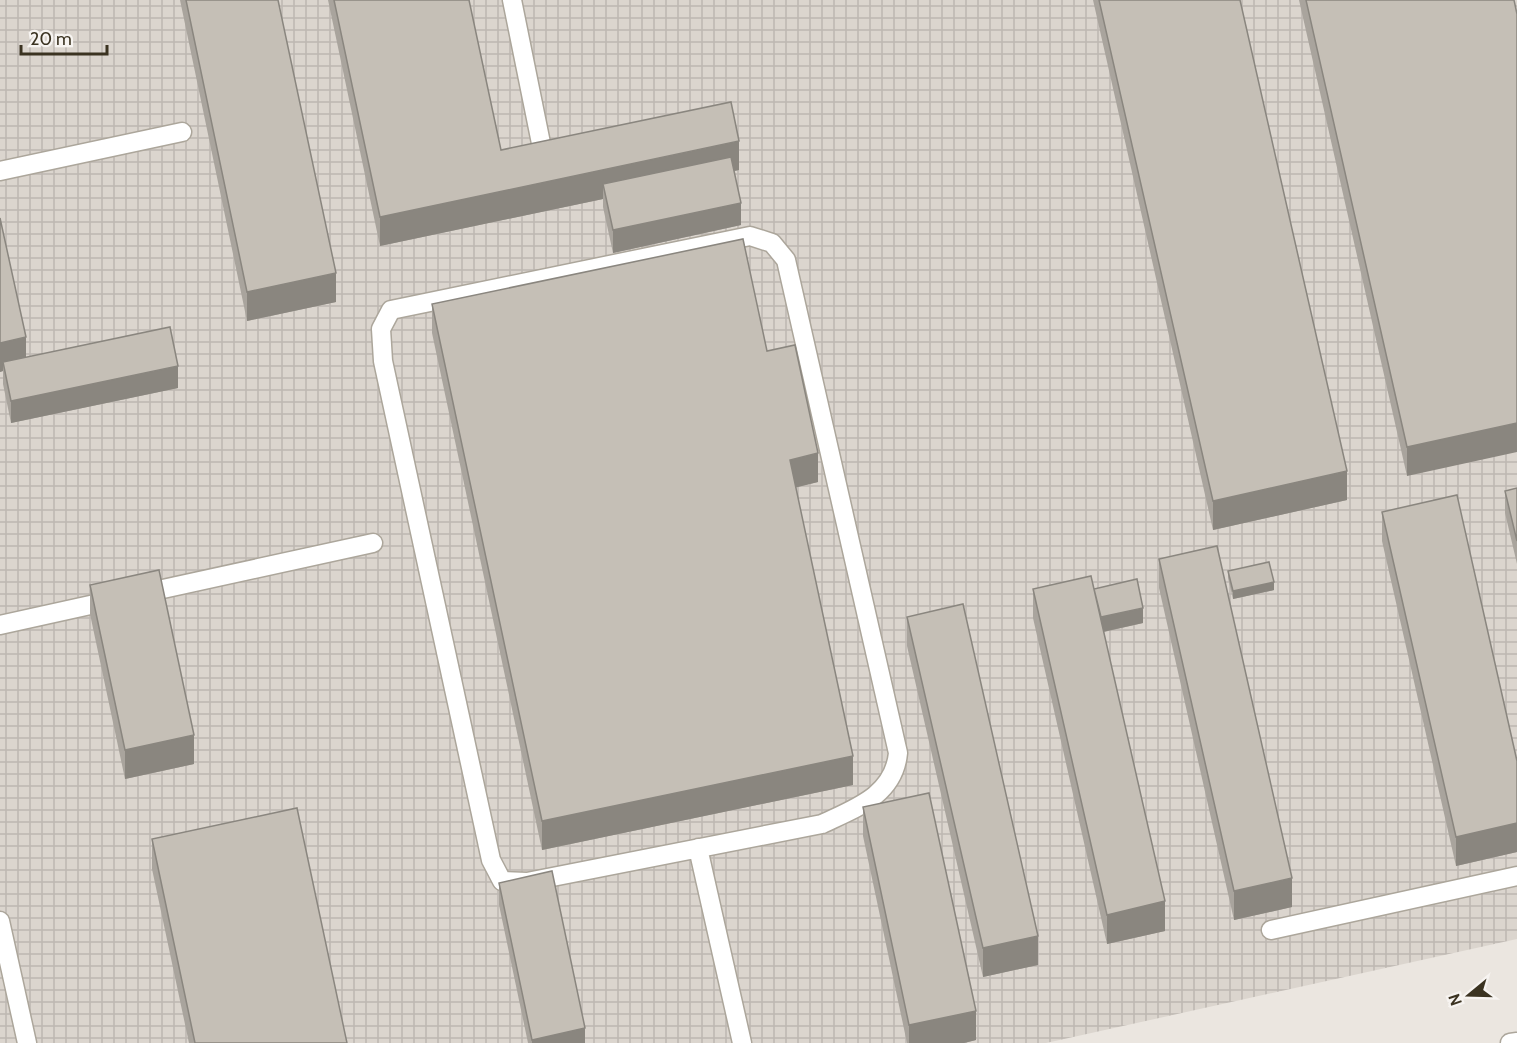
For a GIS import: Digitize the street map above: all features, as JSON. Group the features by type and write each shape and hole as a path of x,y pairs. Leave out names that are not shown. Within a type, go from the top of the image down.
{"street":[{"path":"512,0 545,163"},
{"path":"0,171 183,132"},
{"path":"750,236 772,243 786,260 898,753 897,768 879,793 853,810 822,824 698,848 527,882 502,881 491,860 383,361 381,329 392,310 750,236"},
{"path":"0,625 373,543"},
{"path":"698,848 742,1043"},
{"path":"1271,930 1517,876"},
{"path":"0,921 27,1043"},
{"path":"1510,1043 1517,1042"}],"shaded area":[{"path":"0,0 1517,0 1517,939 1046,1043 0,1043"}],"building":[{"path":"186,0 278,0 336,273 247,292"},
{"path":"334,0 469,0 501,150 731,102 739,141 380,217"},
{"path":"1099,0 1240,0 1347,471 1213,501"},
{"path":"1306,0 1514,0 1517,14 1517,423 1407,447"},
{"path":"731,157 741,203 613,230 603,184"},
{"path":"0,218 26,337 0,343"},
{"path":"743,239 767,351 795,345 818,453 790,460 853,756 542,821 432,304"},
{"path":"170,327 178,366 11,401 3,362"},
{"path":"1517,488 1517,541 1505,491"},
{"path":"1457,495 1517,761 1517,823 1456,837 1382,512"},
{"path":"1217,546 1292,878 1234,891 1159,559"},
{"path":"1269,562 1274,582 1233,591 1228,571"},
{"path":"159,570 194,735 125,750 90,585"},
{"path":"1091,576 1165,901 1107,915 1033,589"},
{"path":"1137,579 1143,608 1101,617 1094,589"},
{"path":"963,604 1038,936 983,948 907,617"},
{"path":"929,793 976,1011 909,1025 863,807"},
{"path":"297,808 347,1043 195,1043 152,839"},
{"path":"552,871 585,1028 532,1040 499,883"}]}
